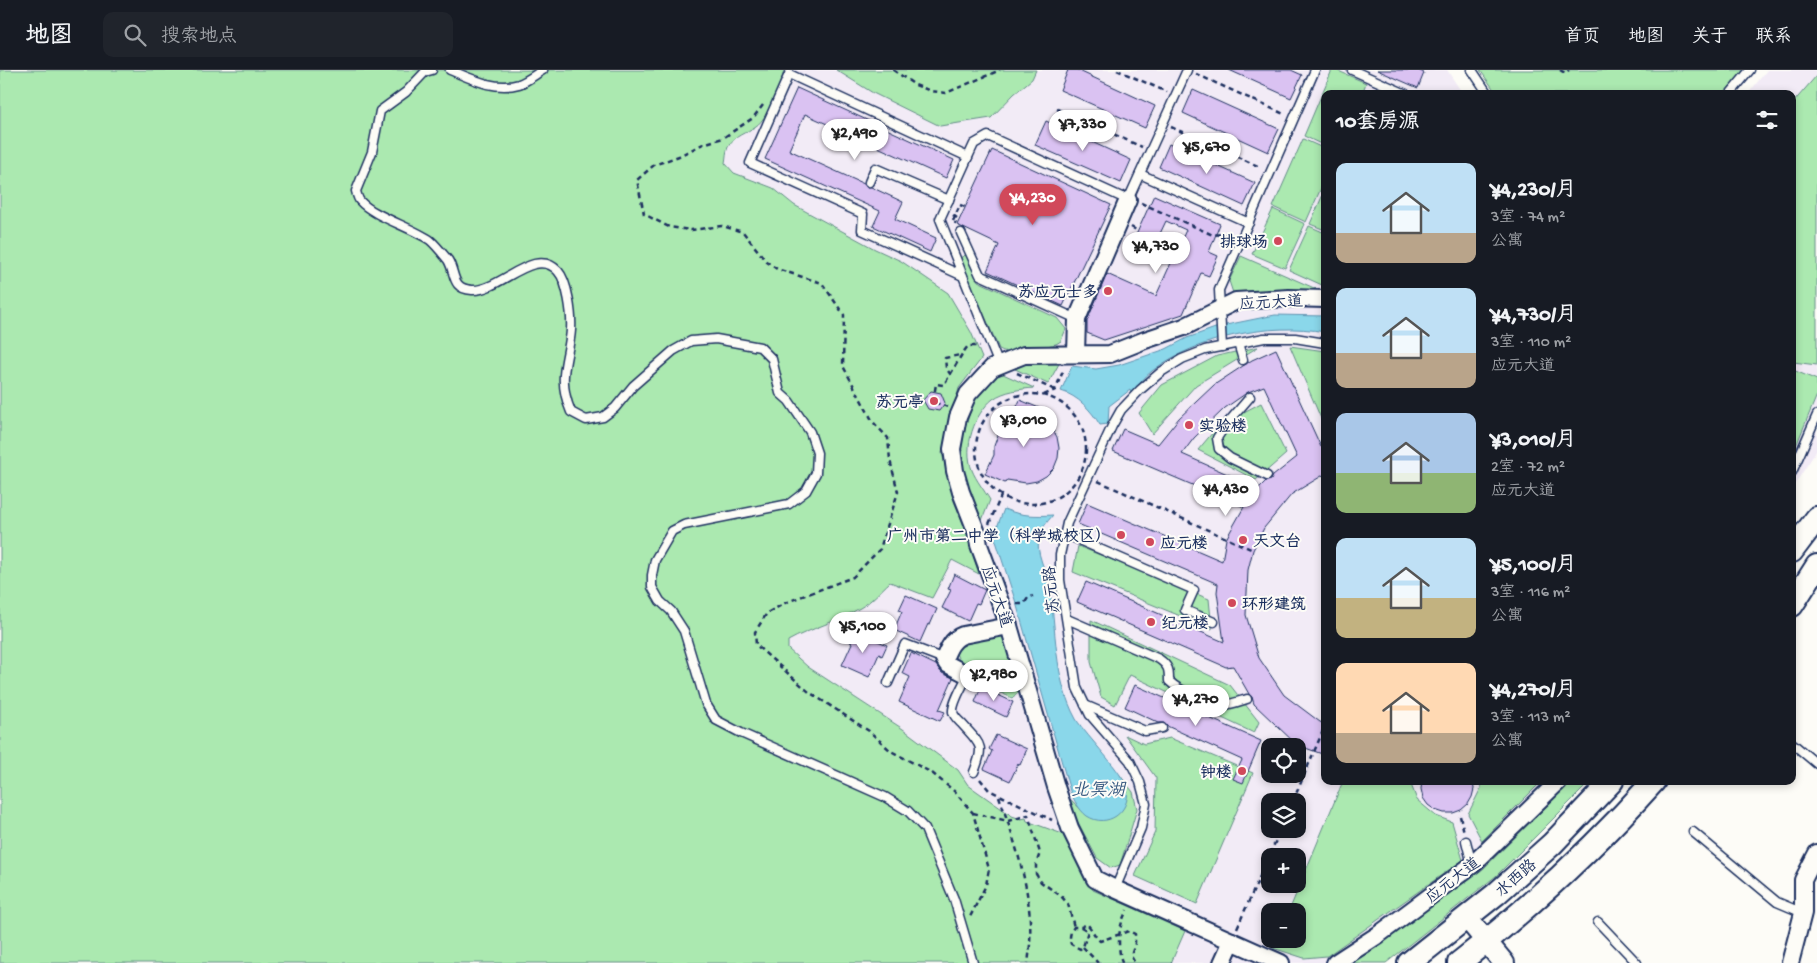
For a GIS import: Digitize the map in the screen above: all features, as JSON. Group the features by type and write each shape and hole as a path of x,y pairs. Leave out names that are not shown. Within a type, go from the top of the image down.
{"main road":[{"path":"1796,545 1817,518"},
{"path":"1796,600 1817,566"},
{"name":"水西路","path":"1409,963 1467,918 1552,844 1608,785"},
{"name":"水西路","path":"1459,963 1486,942 1583,854 1650,785"}],"street":[{"path":"1074,354 1077,319 1128,200"},
{"name":"应元大道","path":"1281,963 1095,879 1070,828 1056,787 1009,626 961,492 955,471 952,449 958,417 968,394 992,368 996,358 1024,355 1110,354 1184,327 1236,301 1289,298 1321,299"},
{"path":"968,675 947,664 944,659 952,642 958,637 1009,626"},
{"name":"应元大道","path":"1335,963 1378,935 1472,865 1555,785"},
{"path":"1790,963 1803,913 1803,880 1817,853"},
{"path":"1467,918 1504,963"},
{"path":"1222,963 1232,941"}],"lane":[{"path":"432,70 425,72 406,92 380,111 372,152 356,191 359,200 369,209 412,229 431,241 448,261 456,282 461,288 472,290 484,289 529,265 542,262 552,265 560,272 566,287 571,328 564,375 566,398 571,412 586,420 603,417 615,408 633,386 673,351 691,341 716,339 760,347 772,359 780,393 789,401 806,426 817,453 816,473 806,491 789,504 684,525 672,530 655,560 652,587 660,601 671,611 684,631 706,704 716,720 741,733 885,796 908,811 925,829 954,899 973,963"},
{"path":"450,70 487,84 500,86 520,84 543,70"},
{"path":"996,358 940,220 974,144 988,136 1128,200 1188,70"},
{"path":"1222,346 1219,290 1315,70"},
{"path":"1352,70 1397,90"},
{"path":"1472,70 1485,90"},
{"path":"1733,90 1750,70"},
{"path":"963,276 862,230 862,214 857,207 750,163 789,74 968,157"},
{"path":"869,182 875,168 948,200"},
{"path":"1140,174 1247,226"},
{"path":"961,234 980,275 1077,319"},
{"name":"苏元路","path":"1115,889 1141,828 1146,804 1140,782 1130,761 1090,715 1077,688 1060,580 1060,555 1067,523 1121,410 1161,372 1182,359 1205,350 1264,338 1295,338 1321,342"},
{"path":"1238,343 1243,360"},
{"path":"1250,397 1217,438 1219,449 1230,458 1267,476"},
{"path":"1796,463 1817,415"},
{"path":"1065,534 1194,590 1185,610 1214,622"},
{"path":"1067,619 1159,659 1166,664 1169,670 1169,681 1174,686 1216,704 1225,705 1247,699"},
{"path":"888,683 905,644 944,659"},
{"path":"968,675 954,703 953,711 956,718 978,741 981,755 974,772"},
{"path":"1085,705 1145,731 1162,728"},
{"path":"1796,746 1817,764"},
{"path":"1694,832 1777,902 1803,913"},
{"path":"1466,841 1472,865"},
{"path":"1598,922 1636,963"}],"path":[{"path":"893,70 915,85 931,91 946,93 1000,70"},
{"path":"1118,70 1176,95"},
{"path":"1188,70 1284,114"},
{"path":"1560,70 1565,72 1569,70"},
{"path":"1056,109 1150,151"},
{"path":"1163,124 1260,167"},
{"path":"1128,200 1141,203 1213,235 1236,233 1247,226"},
{"path":"953,221 960,205 965,207"},
{"path":"958,417 949,408 933,402 936,384 943,385 951,376 960,355 968,346 977,345 996,358 1055,390"},
{"path":"1044,395 1055,390 1074,354"},
{"path":"951,376 946,368 945,358 960,355"},
{"path":"1018,395 1044,395 1058,401 1071,411 1080,425 1085,440 1086,456 1081,472 1072,485 1060,495 1045,502 1029,504 1013,501 1001,496 982,475 978,463 976,438 980,426 996,406 1006,399 1018,395"},
{"path":"1089,476 1252,550"},
{"path":"979,544 1001,496"},
{"path":"1012,604 1024,604 1028,598 1034,596"},
{"path":"1296,793 1321,735"},
{"path":"974,772 989,790 999,796 1070,828"},
{"path":"999,796 1020,857 1030,905 1031,936 1028,963"},
{"path":"973,813 1008,821 1028,815 1040,854 1036,864 1036,874 1040,882 1061,896 1068,904 1074,927 1070,933 1071,944 1080,949 1084,948 1098,963"},
{"path":"1460,816 1466,841"},
{"path":"1232,941 1277,838"},
{"path":"1122,963 1118,950 1121,922 1133,897"},
{"path":"1074,927 1081,927 1087,924 1094,936 1100,941 1129,931 1134,934 1135,943 1131,956 1135,963"},
{"path":"1081,927 1088,931 1084,948"}],"shaded area":[{"name":"广州市第二中学（科学城校区）","path":"784,70 836,70 877,95 940,126 991,118 1014,94 1032,79 1036,70 1447,70 1460,90 1321,90 1321,785 1587,785 1496,876 1386,963 1017,963 958,770 903,729 808,667 788,649 788,641 802,633 838,620 831,225 794,205 773,188 733,173 725,163 728,147 740,134 756,126 780,85"},
{"path":"1767,70 1817,70 1817,450 1796,482 1796,90 1751,90"}],"green space":[{"path":"0,70 784,70 777,92 765,116 756,126 730,143 725,163 734,173 773,188 794,205 901,261 948,293 971,332 982,358 959,388 942,453 954,501 979,574 952,560 932,598 890,582 860,608 788,641 788,649 808,667 903,729 958,770 968,785 1012,816 1021,819 1026,818 1027,821 1068,836 1093,890 1185,931 1171,963 0,963"},
{"path":"836,70 1036,70 1032,79 1014,94 991,118 940,126 873,93"},
{"path":"1332,70 1366,83 1363,90 1324,90"},
{"path":"1480,70 1744,70 1727,90 1494,90"},
{"path":"1817,75 1817,365 1796,362 1796,99"},
{"path":"1321,96 1321,144 1304,136"},
{"path":"1303,139 1321,147 1321,188 1306,222 1273,207"},
{"path":"1321,199 1321,228 1310,224"},
{"name":"排球场","path":"1273,209 1305,224 1285,268 1252,254"},
{"name":"排球场","path":"1309,226 1321,231 1321,285 1289,270"},
{"path":"967,254 978,281 1057,318 1066,329 1061,341 1056,344 1020,352 999,349 960,258"},
{"path":"1241,256 1321,291 1321,294 1241,296 1233,293 1229,281"},
{"path":"1290,346 1321,350 1321,419"},
{"path":"1258,347 1196,385 1152,434 1139,413 1162,385 1217,356"},
{"path":"1027,360 1061,360 1048,384 1015,369"},
{"path":"1796,371 1817,380 1817,395 1796,446"},
{"path":"1003,374 1034,388 1013,391 997,396 980,413 972,432 969,451 972,470 990,500 979,528 960,478 962,439 973,402 991,377"},
{"path":"1261,403 1286,454 1256,480 1198,450 1219,425"},
{"path":"1078,546 1209,599 1212,629 1073,572"},
{"path":"1091,620 1230,685 1259,722 1254,733 1130,675 1115,705 1101,697 1091,662"},
{"path":"1004,634 1022,689 1012,698 976,681 970,676 964,669 954,648 961,642"},
{"path":"1125,735 1144,744 1170,738 1253,773 1197,904 1135,876 1155,832 1156,778"},
{"path":"1119,774 1133,792 1137,809 1120,865 1111,868 1097,858 1073,813 1069,798 1088,816 1127,788"},
{"path":"1341,785 1411,785 1417,800 1436,816 1452,822 1463,860 1327,956 1304,958 1273,948 1306,948 1306,903 1292,903 1296,893 1306,893 1306,870"},
{"path":"1481,785 1538,785 1482,841 1468,814 1481,788"},
{"path":"1568,785 1587,785 1496,876 1386,963 1353,963 1483,869"}],"water":[{"path":"1275,315 1321,316 1321,331 1281,329 1235,335 1190,349 1170,359 1152,371 1131,394 1130,390 1109,406 1108,424 1100,425 1084,404 1073,396 1061,391 1072,366 1096,369 1119,365 1166,349 1187,338 1221,326"},
{"name":"北冥湖","path":"1004,509 1028,515 1053,515 1040,534 1038,549 1052,602 1059,670 1063,687 1076,719 1119,774 1127,789 1125,805 1116,816 1110,819 1095,820 1084,814 1070,791 1017,606 994,535"}],"building":[{"path":"1068,70 1077,70 1155,106 1145,128 1060,90"},
{"path":"1229,70 1291,70 1302,75 1291,98"},
{"path":"1377,70 1418,70 1424,73 1418,88"},
{"path":"797,88 954,160 946,178 805,114 789,150 864,184 866,187 871,187 903,202 895,219 936,238 930,252 873,226 880,211 765,159"},
{"path":"1193,90 1279,129 1268,152 1183,113"},
{"path":"1046,121 1131,160 1121,183 1035,145"},
{"path":"1169,144 1255,183 1244,206 1159,167"},
{"path":"992,150 1111,205 1063,306 987,271 999,245 957,225"},
{"path":"1154,195 1220,224 1209,252 1218,256 1209,276 1201,273 1183,314 1104,340 1087,333 1087,321 1107,274 1156,296 1186,230 1166,221 1147,261 1128,253"},
{"path":"1276,349 1321,447 1321,476 1292,494 1264,528 1253,550 1248,570 1246,615 1259,658 1284,695 1321,722 1321,754 1306,748 1306,738 1290,738 1254,704 1252,697 1233,666 1226,667 1077,602 1086,582 1224,642 1217,592 1218,584 1078,524 1087,503 1222,561 1226,539 1244,507 1113,451 1123,429 1158,444 1179,418 1214,385 1252,360","holes":["1264,386 1297,457 1273,476 1271,480 1266,481 1259,488 1182,454 1194,438 1225,408 1248,392"]},
{"name":"苏元亭","path":"931,391 941,393 945,403 939,411 928,409 923,400"},
{"path":"1020,400 1039,408 1035,417 1044,421 1052,428 1057,437 1058,458 1054,468 1037,481 1026,483 1007,480 1005,483 985,474 994,455 994,446 998,435 1011,419"},
{"path":"954,574 985,590 979,604 976,603 968,621 942,608 951,590 948,589"},
{"path":"906,595 937,609 920,642 894,630 902,611 899,610"},
{"path":"855,631 887,645 882,656 879,654 869,677 842,665"},
{"path":"911,653 936,665 942,673 953,678 939,710 945,712 940,721 899,702 910,677 902,673"},
{"path":"1135,685 1261,741 1243,783 1233,779 1242,760 1164,723 1159,723 1125,707"},
{"path":"981,687 1013,702 1006,717 975,702"},
{"path":"996,735 1027,749 1010,781 984,769 992,751 989,749"},
{"path":"1422,785 1474,785 1474,789 1468,804 1461,810 1453,813 1444,813 1428,805 1423,798"}],"place":[{"name":"排球场","path":"1278,241"},
{"name":"苏应元士多","path":"1108,291"},
{"name":"苏元亭","path":"934,401"},
{"name":"实验楼","path":"1189,425"},
{"name":"广州市第二中学（科学城校区）","path":"1121,535"},
{"name":"天文台","path":"1243,540"},
{"name":"应元楼","path":"1150,542"},
{"name":"环形建筑","path":"1232,603"},
{"name":"纪元楼","path":"1151,622"},
{"name":"钟楼","path":"1242,771"}]}
